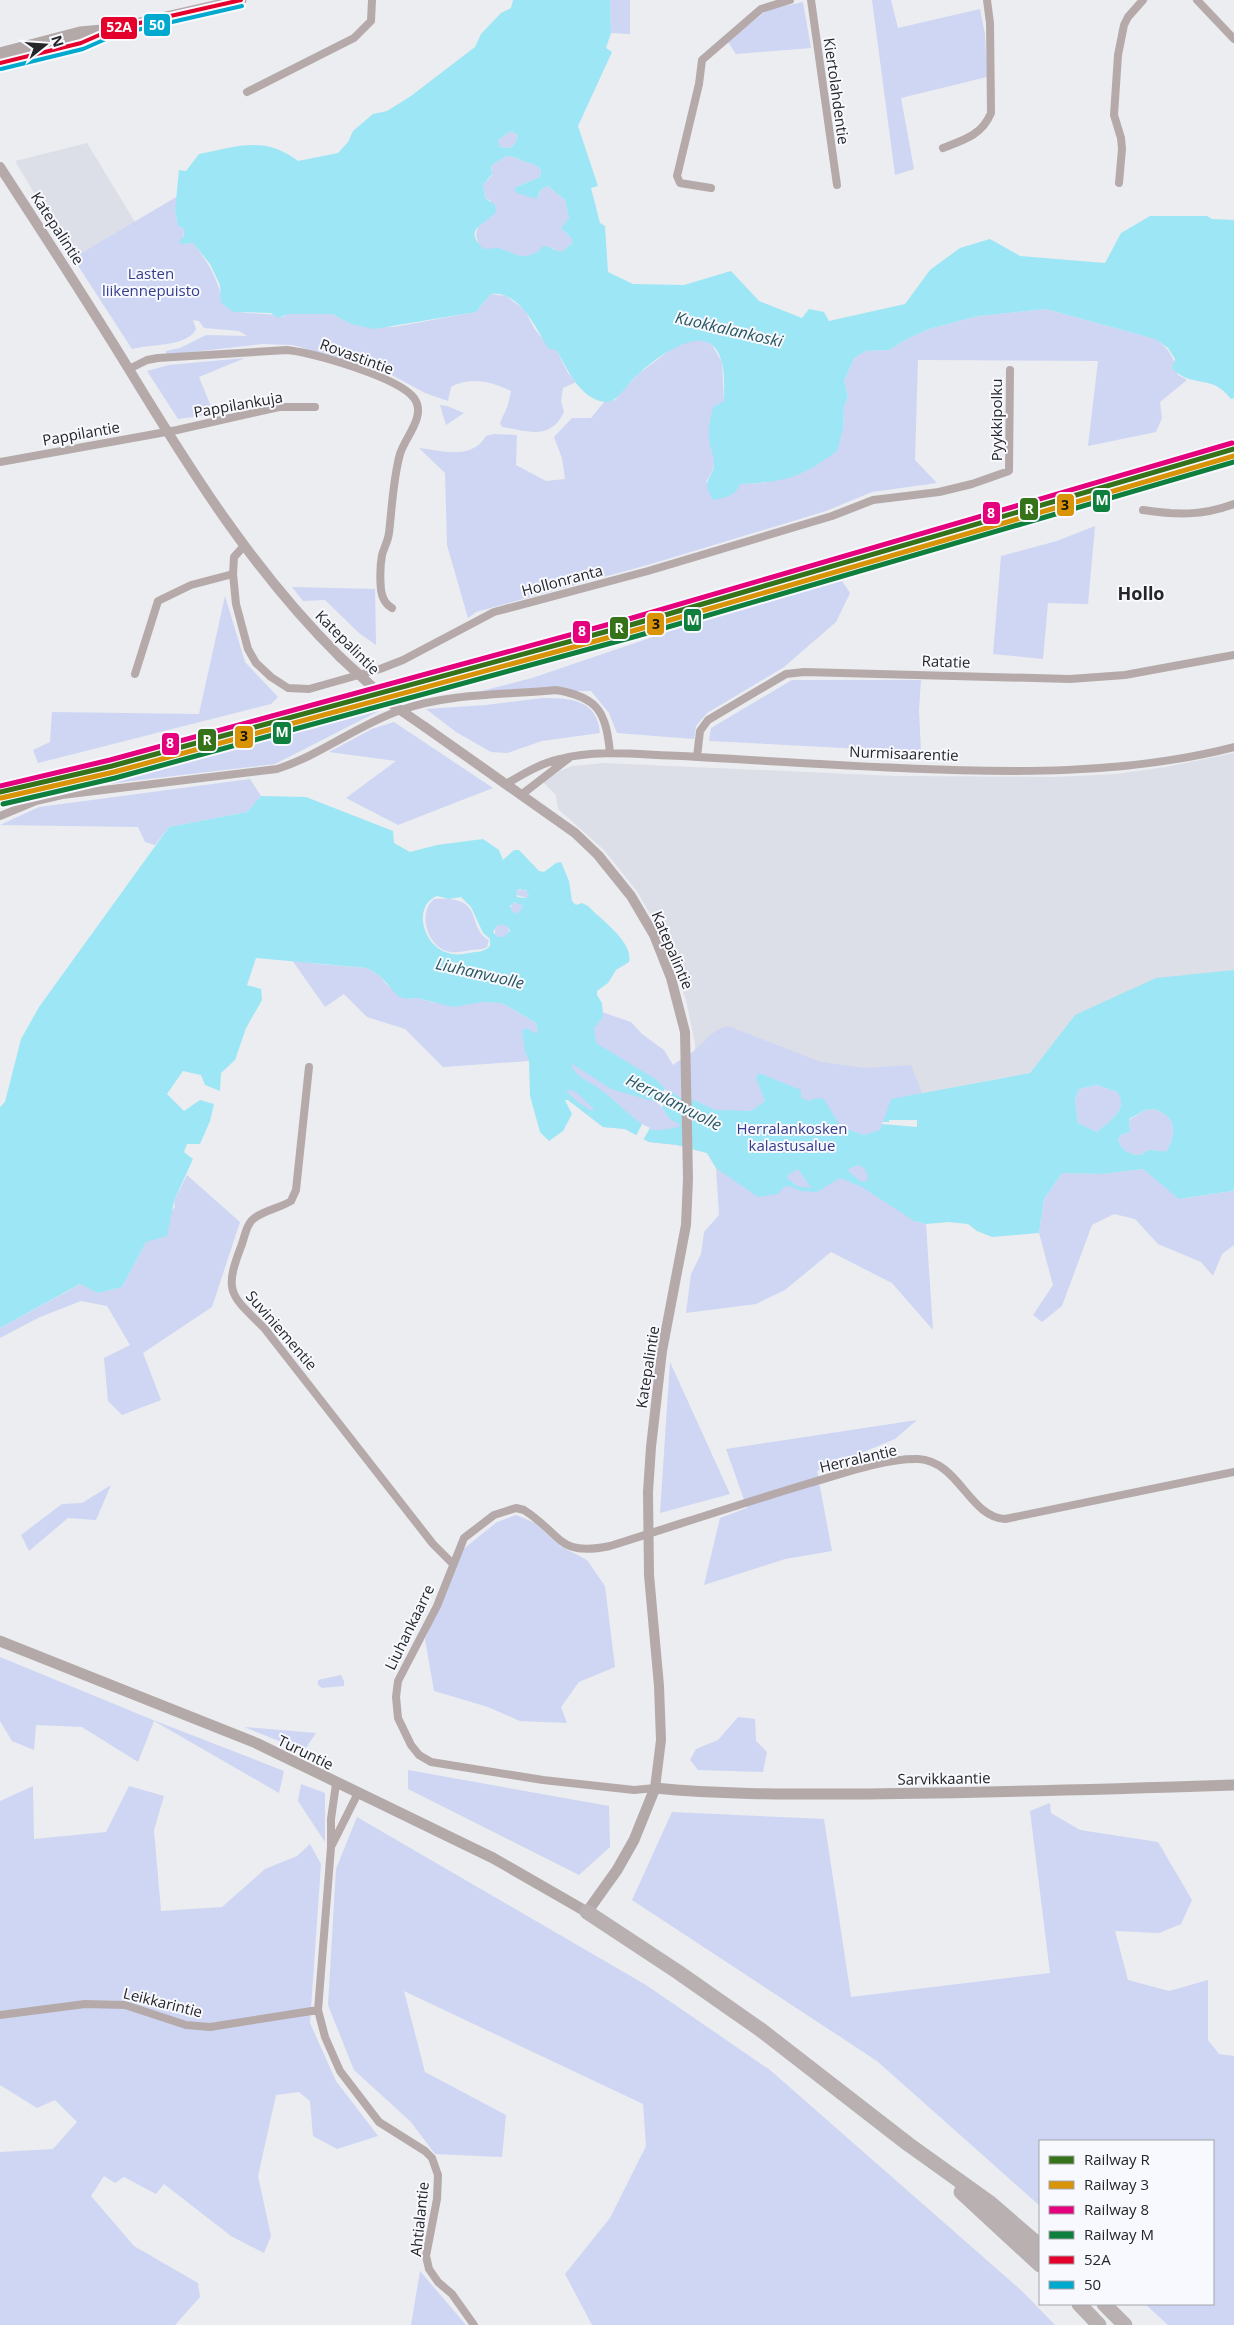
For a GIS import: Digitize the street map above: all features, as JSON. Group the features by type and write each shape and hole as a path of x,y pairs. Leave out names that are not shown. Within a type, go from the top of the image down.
{"highway":[{"path":"587,1912 761,2030 908,2144 989,2202 1039,2245"},
{"path":"908,2144 1039,2265"},
{"path":"1080,2305 1099,2325"},
{"path":"1105,2305 1125,2325"}],"main road":[{"path":"0,54 80,32 113,29 241,0"},
{"path":"0,63 81,43 113,29"},
{"name":"Turuntie","path":"0,1641 256,1744 336,1784 494,1858 587,1912"},
{"name":"Sarvikkaantie","path":"656,1788 699,1792 788,1794 952,1793 1234,1786"},
{"name":"Katepalintie","path":"587,1912 617,1870 634,1840 656,1788"}],"street":[{"path":"246,92 354,38 371,22 372,0"},
{"path":"711,188 680,183 677,176 699,84 702,60 761,9 790,0"},
{"name":"Kiertolahdentie","path":"811,0 837,185"},
{"path":"943,148 976,134 987,124 991,114 990,23 987,0"},
{"path":"1119,183 1122,149 1121,138 1114,115 1118,55 1124,25 1128,17 1143,0"},
{"path":"1197,0 1234,39"},
{"name":"Katepalintie","path":"0,167 66,267 166,432 244,546 307,624 390,703 575,833 598,855 631,896 643,915 663,957 679,1003 685,1032 688,1179 686,1225 662,1351 651,1447 648,1532 661,1740 656,1788"},
{"name":"Rovastintie","path":"129,370 147,360 158,358 287,350 304,352 378,377 406,391 415,399 418,410 417,419 400,455 388,539 382,556 383,598 386,604 392,608"},
{"name":"Pyykkipolku","path":"1009,471 1010,370"},
{"name":"Pappilankuja","path":"166,432 278,407 315,407"},
{"name":"Pappilantie","path":"0,462 166,432"},
{"name":"Hollonranta","path":"244,546 234,557 233,574 242,630 248,649 256,663 270,677 288,688 309,689 380,669 403,660 494,612 648,571 832,516 873,500 947,490 972,484 1009,471"},
{"path":"1143,510 1178,515 1217,511 1234,504"},
{"path":"136,674 158,601 191,585 233,574"},
{"name":"Ratatie","path":"697,757 700,731 708,720 786,674 837,672 1070,679 1125,675 1234,655"},
{"path":"0,816 36,801 62,795 277,769 301,762 364,726 388,715 421,704 444,700 556,690 575,693 594,703 602,713 610,754"},
{"name":"Nurmisaarentie","path":"506,784 524,773 558,759 610,754 901,768 1061,770 1172,760 1234,747"},
{"path":"521,795 570,757"},
{"name":"Suviniementie","path":"309,1067 296,1190 291,1202 256,1217 250,1222 234,1263 230,1287 235,1299 265,1329 433,1544 452,1563"},
{"name":"Herralantie","path":"648,1532 854,1470 896,1461 918,1459 934,1463 948,1471 987,1514 1005,1519 1234,1472"},
{"name":"Liuhankaarre","path":"648,1532 610,1546 576,1549 565,1545 524,1510 516,1508 494,1515 464,1538 452,1563 431,1619 398,1681 396,1697 398,1718 406,1738 420,1755 431,1762 470,1770 634,1790 656,1788"},
{"name":"Ahtialantie","path":"336,1784 330,1819 331,1847 318,2010 333,2058 340,2071 364,2103 379,2122 425,2151 432,2158 438,2175 437,2199 426,2256 429,2270 438,2282 452,2294 474,2325"},
{"name":"Ahtialantie","path":"331,1847 358,1794"},
{"name":"Leikkarintie","path":"0,2015 85,2004 125,2005 186,2024 210,2028 318,2010"}],"shaded area":[{"path":"87,143 135,222 73,258 15,161"},
{"path":"1234,753 1234,970 1075,1015 1030,1073 891,1099 694,1100 695,1044 686,1000 659,929 636,890 604,850 558,809 556,795 543,782 572,766 604,763 895,776 1055,777 1116,774 1166,767"}],"green space":[{"path":"610,0 630,0 630,34 611,33"},
{"path":"872,0 891,0 898,28 980,9 985,34 987,77 901,98 914,169 895,175"},
{"path":"803,2 811,48 736,54 728,42 767,10"},
{"path":"511,131 518,135 516,142 510,148 498,147 498,140"},
{"path":"506,156 534,164 541,170 540,177 516,187 539,195 540,190 548,186 565,200 569,218 563,230 572,239 572,243 562,253 552,248 532,255 520,256 500,250 484,250 477,240 476,235 479,227 492,217 491,201 485,198 483,185 492,175 491,166"},
{"name":"Lasten liikennepuisto","path":"178,196 175,211 178,226 184,229 183,244 193,243 205,259 216,280 225,306 232,310 283,317 287,314 332,314 351,324 394,327 476,312 491,294 506,296 525,310 534,328 557,351 568,373 576,382 563,388 561,401 564,412 552,427 545,431 530,432 502,427 500,423 508,405 511,391 504,388 489,383 466,382 451,387 448,401 425,393 388,373 293,345 262,344 166,355 166,351 180,348 206,335 247,336 239,331 204,328 199,321 193,320 196,329 192,335 185,339 167,344 132,349 73,258"},
{"path":"1046,309 1155,339 1168,350 1178,375 1187,380 1160,402 1162,418 1156,432 1088,446 1098,361 918,360 915,460 937,483 872,492 826,511 651,564 476,612 468,618 447,545 445,473 419,448 447,452 465,451 480,444 486,436 494,434 517,435 516,465 546,481 565,479 562,458 554,437 572,418 591,418 604,402 615,400 637,375 673,348 688,341 705,340 712,345 722,362 724,401 710,444 715,460 712,472 706,482 764,483 843,429 844,407 848,396 844,381 854,358 866,351 889,350 929,329 978,316"},
{"path":"245,358 199,377 214,414 178,419 147,371 169,365"},
{"path":"440,405 447,406 464,413 446,425"},
{"path":"1095,526 1088,604 1048,603 1043,659 993,654 1001,556 1057,541"},
{"path":"840,578 850,593 836,622 784,667 707,713 696,726 694,739 617,733 609,713 591,691 478,692 532,678 768,598"},
{"path":"292,587 375,589 376,645 359,633 325,600 303,601"},
{"path":"225,596 245,662 278,697 271,704 38,763 33,750 50,742 52,712 199,714"},
{"path":"792,680 921,680 919,710 921,752 709,741 711,728"},
{"path":"543,698 573,700 588,707 598,722 600,733 542,741 507,753 491,752 456,732 426,709 486,705"},
{"path":"373,707 379,711 275,764 131,781 43,794 0,808 0,799 131,772"},
{"path":"394,722 493,788 398,825 346,798 396,761 329,752 372,729"},
{"path":"250,779 261,796 247,812 169,827 155,845 145,842 138,827 0,825 39,807"},
{"path":"523,889 529,893 528,898 516,895 516,891"},
{"path":"434,899 451,899 462,902 468,907 478,928 489,940 487,947 450,952 433,942 426,927 425,919 429,905"},
{"path":"517,902 523,908 517,914 511,908"},
{"path":"499,924 505,924 509,931 505,938 499,938 495,934 495,928"},
{"path":"292,960 367,968 380,976 386,984 406,999 417,998 436,1003 482,1002 506,1005 536,1023 538,1032 525,1052 529,1061 443,1067 405,1029 367,1017 344,994 325,1007"},
{"name":"Herralankosken kalastusalue","path":"602,1012 631,1022 642,1034 664,1050 673,1065 693,1051 713,1033 728,1026 821,1062 864,1068 911,1065 922,1093 914,1221 926,1224 933,1330 892,1283 831,1252 785,1290 756,1304 686,1313 691,1274 701,1254 704,1232 719,1215 716,1168 707,1153 677,1145 649,1142 625,1129 603,1127 568,1100 564,1100 564,1055 594,1028 602,1017"},
{"path":"1097,1085 1117,1092 1121,1104 1116,1114 1097,1132 1078,1123 1075,1100 1079,1089"},
{"path":"1153,1109 1166,1116 1172,1125 1172,1137 1167,1151 1150,1150 1140,1155 1126,1151 1118,1140 1121,1135 1130,1132 1129,1120 1145,1110"},
{"path":"1143,1169 1180,1199 1232,1191 1234,1189 1234,1245 1222,1254 1213,1276 1201,1262 1158,1244 1135,1219 1114,1214 1092,1225 1062,1306 1042,1322 1033,1315 1053,1285 1039,1233 1044,1199 1062,1173 1102,1174"},
{"path":"187,1175 240,1222 212,1307 143,1353 161,1400 122,1415 108,1401 104,1358 130,1345 107,1306 81,1301 40,1317 0,1338 0,1328 81,1284 98,1293 122,1287 146,1242 175,1207 174,1201"},
{"path":"670,1362 730,1494 660,1513"},
{"path":"917,1420 895,1439 817,1471 832,1551 785,1559 704,1585 720,1518 747,1508 726,1449"},
{"path":"111,1485 96,1520 68,1518 29,1551 21,1535 62,1504 82,1503"},
{"path":"516,1515 535,1523 560,1546 587,1560 605,1586 615,1667 579,1682 561,1707 567,1723 520,1721 488,1707 434,1691 425,1639 462,1550 497,1522"},
{"path":"0,1657 284,1771 279,1793 154,1721 138,1762 82,1727 36,1725 34,1750 12,1741 0,1721"},
{"path":"341,1675 344,1686 322,1688 318,1685 318,1680"},
{"path":"738,1717 755,1719 756,1741 767,1752 763,1772 698,1770 690,1760 696,1749 718,1740"},
{"path":"244,1727 316,1733 304,1751"},
{"path":"408,1770 609,1806 610,1847 579,1875 408,1789"},
{"path":"301,1784 325,1793 325,1842 298,1801"},
{"path":"33,1786 34,1839 106,1832 129,1786 164,1796 154,1830 161,1911 222,1907 265,1869 297,1856 310,1844 321,1864 310,2023 336,2081 378,2136 337,2149 313,2136 310,2101 299,2092 276,2095 258,2176 271,2236 264,2253 231,2236 164,2184 156,2194 124,2177 115,2183 104,2176 91,2196 134,2246 198,2283 200,2297 175,2325 0,2325 0,2152 53,2149 77,2122 55,2100 37,2108 0,2085 0,1801"},
{"path":"1050,1803 1051,1813 1080,1830 1158,1842 1192,1900 1181,1924 1159,1933 1115,1931 1128,1980 1169,1991 1208,1980 1208,2040 1219,2054 1234,2056 1234,2325 1168,2325 1146,2305 1214,2305 1214,2140 1039,2140 1039,2205 877,2061 632,1900 672,1812 824,1819 851,1997 1050,1973 1030,1811"},
{"path":"357,1817 646,1985 770,2070 1023,2292 1055,2325 592,2325 565,2274 610,2218 646,2146 643,2104 404,1991 425,2072 506,2115 502,2157 435,2154 411,2122 354,2070 328,2005 336,1869"},
{"path":"420,2271 466,2325 411,2325"}],"water":[{"name":"Kuokkalankoski","path":"513,0 610,0 611,33 606,48 612,52 578,126 598,186 591,188 600,223 605,226 608,272 633,284 684,285 731,271 759,301 802,318 809,309 824,312 829,321 905,304 930,270 960,248 990,239 1020,256 1105,263 1121,233 1150,216 1207,216 1212,219 1234,220 1234,398 1231,399 1223,391 1209,383 1180,375 1172,368 1175,359 1168,348 1155,339 1046,309 978,316 929,329 889,350 866,351 854,358 844,381 848,396 844,407 843,429 837,451 813,467 792,477 769,482 740,484 733,494 713,500 707,487 714,467 714,457 709,440 709,426 713,407 724,401 724,377 722,363 716,349 707,342 695,341 682,344 668,351 635,377 622,393 613,400 605,402 596,400 582,390 570,375 557,351 548,348 526,312 510,298 501,294 491,294 476,312 374,329 351,324 332,314 288,314 278,318 271,313 234,312 225,306 221,302 220,285 210,264 193,243 183,244 179,242 184,236 184,229 178,226 175,211 179,170 186,171 199,154 238,146 250,145 274,148 298,161 338,153 348,142 353,131 373,114 387,111 411,96 475,47 481,34 501,13 511,8","holes":["511,131 518,135 516,142 510,148 499,147 498,140","506,156 534,164 541,170 540,177 516,187 514,189 517,193 537,199 540,190 548,186 565,200 569,218 561,228 572,239 572,243 562,252 543,246 536,253 520,256 499,248 484,249 478,242 475,231 496,212 495,205 485,198 483,185 492,174 491,166"]},
{"path":"261,796 306,797 393,831 394,843 410,852 437,845 483,839 499,850 503,860 514,850 519,850 539,871 544,872 556,863 561,862 569,881 572,901 576,905 582,903 588,906 608,924 621,939 629,954 629,962 616,970 608,983 597,991 597,995 602,1003 603,1017 594,1028 596,1043 657,1080 665,1089 683,1099 694,1100 715,1110 751,1111 765,1101 756,1078 759,1073 801,1090 801,1098 810,1101 815,1098 824,1099 841,1127 864,1135 880,1130 891,1099 1030,1073 1075,1015 1156,978 1234,970 1234,1189 1232,1191 1179,1199 1143,1169 1102,1174 1062,1173 1044,1199 1039,1233 992,1237 977,1231 968,1224 949,1222 926,1224 914,1221 862,1187 840,1178 817,1192 801,1191 789,1186 784,1187 778,1194 758,1197 716,1168 707,1153 677,1145 649,1142 625,1129 603,1127 568,1100 565,1100 572,1114 563,1131 549,1141 540,1132 530,1096 529,1061 525,1052 522,1031 526,1028 535,1033 538,1032 536,1023 506,1005 482,1002 453,1007 417,998 406,999 398,996 380,976 367,968 256,958 247,985 261,989 262,1000 246,1028 235,1060 221,1073 220,1091 205,1085 201,1075 183,1071 167,1094 184,1111 200,1100 214,1104 210,1121 200,1144 187,1144 184,1152 193,1159 174,1201 167,1236 146,1242 122,1287 98,1293 80,1284 0,1328 0,1107 5,1102 21,1039 39,1007 169,827 247,812","holes":["520,889 526,890 529,896 526,898 517,897 516,891","437,896 449,899 461,897 471,907 483,933 490,939 490,946 483,951 469,953 454,954 442,950 432,943 426,933 423,922 424,911 428,902","515,902 523,906 518,914 513,912 510,906","502,924 508,927 510,931 504,937 498,937 493,932 497,926","571,1063 611,1089 656,1102 662,1107 669,1118 681,1125 661,1130 648,1128 599,1088 576,1073","1097,1085 1117,1092 1121,1104 1116,1114 1097,1132 1078,1123 1075,1100 1079,1089","566,1089 576,1092 594,1109 592,1111 571,1096","1153,1109 1166,1116 1170,1120 1173,1131 1167,1151 1150,1150 1140,1155 1129,1153 1123,1149 1118,1140 1121,1135 1130,1132 1129,1119 1145,1110","858,1165 862,1167 868,1177 866,1182 860,1181 847,1170","798,1169 811,1188 797,1186 787,1178 789,1174"]}],"pier":[{"path":"665,1089 671,1094 662,1107 656,1102"},
{"path":"889,1120 917,1120 917,1127 882,1124 882,1122 889,1122"},
{"path":"642,1124 650,1128 643,1140 636,1136"}],"rail line":[{"name":"8","path":"0,786 110,760 632,618 1232,443"},
{"name":"R","path":"0,792 112,766 634,624 1234,449"},
{"name":"3","path":"1,798 114,772 636,630 1234,456"},
{"name":"M","path":"3,804 115,778 637,636 1234,462"}],"transit line":[{"name":"52A","path":"0,63 81,43 113,29 241,0"},
{"name":"50","path":"1,69 83,49 115,35 242,6"}],"district":[{"name":"Hollo","path":"1141,593"}],"water label":[{"name":"Liuhanvuolle","path":"480,973"},
{"name":"Herralanvuolle","path":"674,1102"}]}
